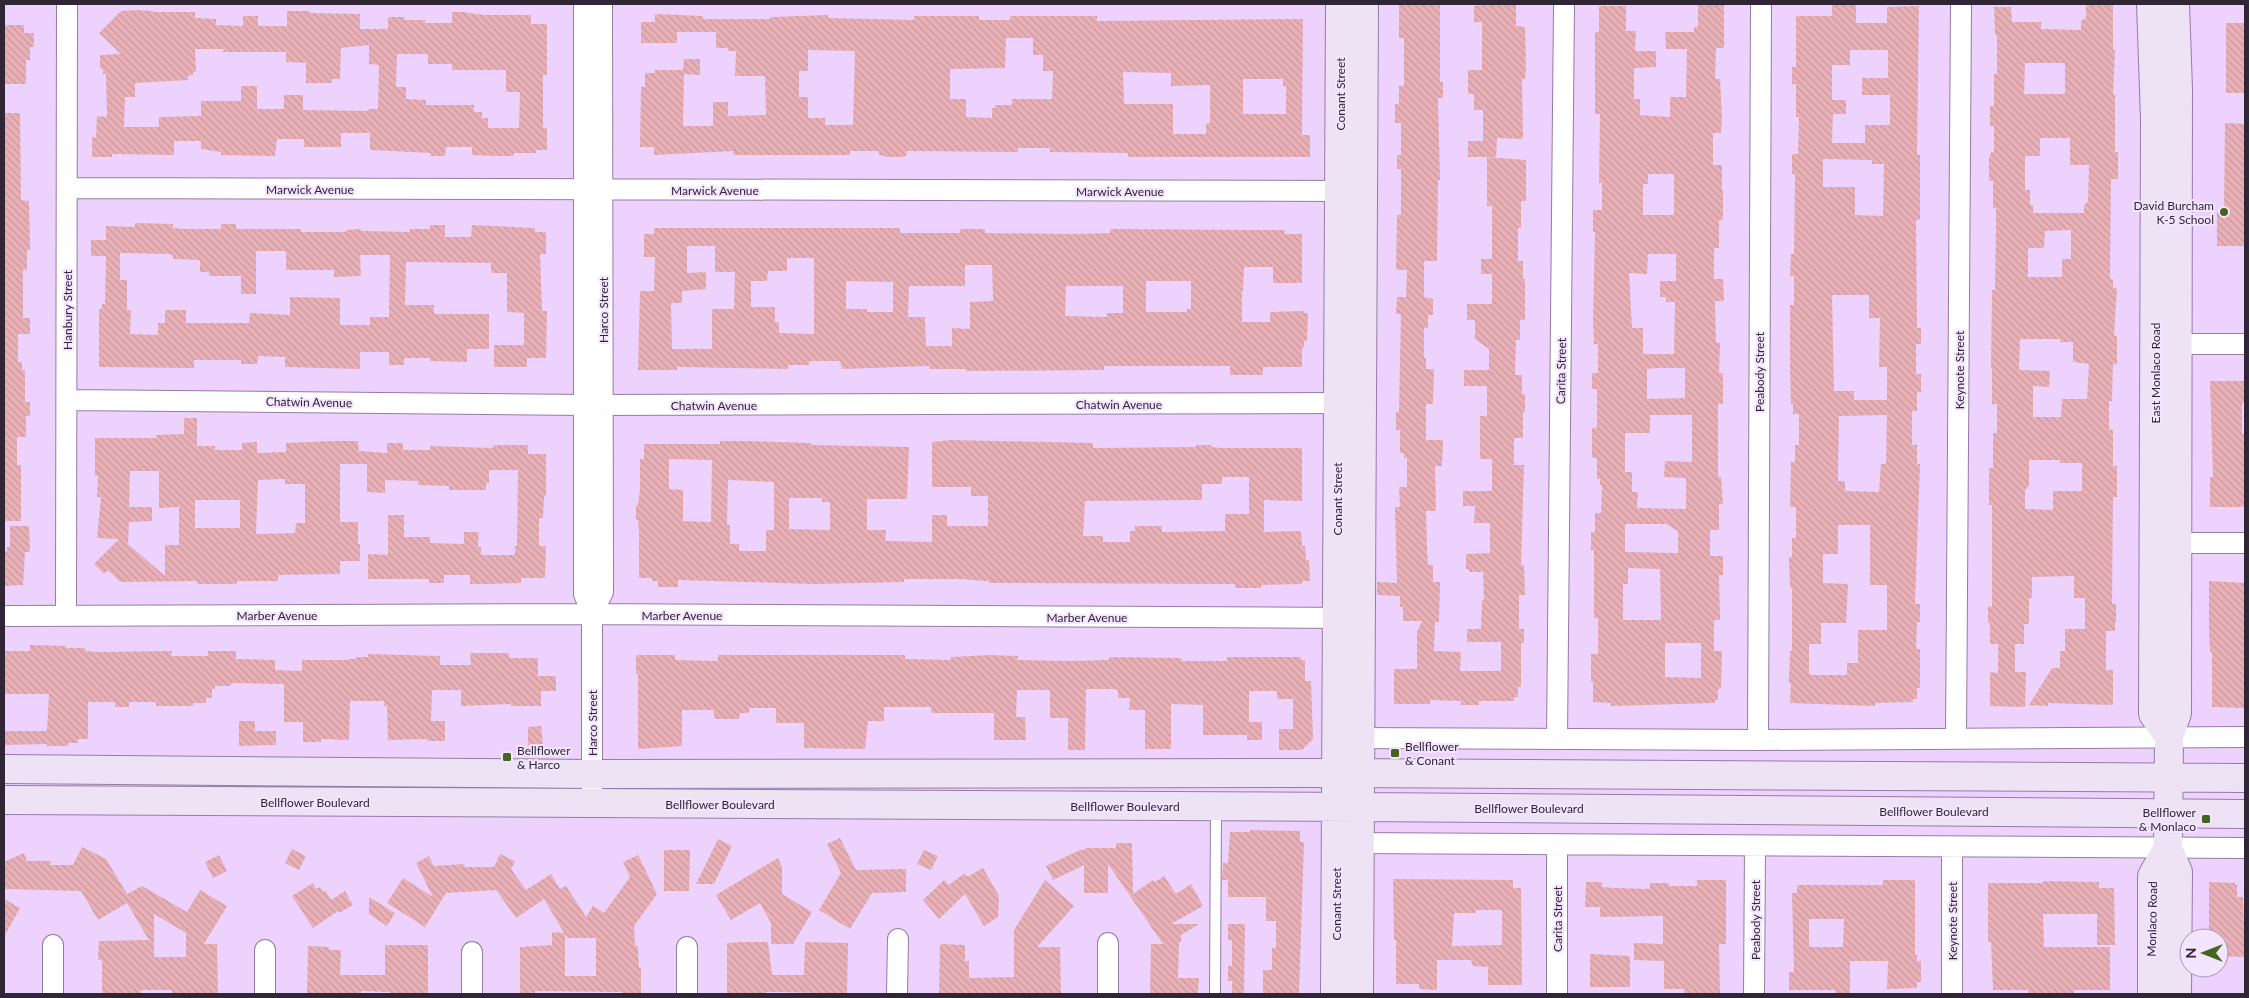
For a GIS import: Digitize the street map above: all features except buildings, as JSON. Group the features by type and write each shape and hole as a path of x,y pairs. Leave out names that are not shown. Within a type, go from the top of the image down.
{"main road":[{"name":"Conant Street","path":"1340,4 1351,191 1348,843 1360,994"},
{"name":"Conant Street","path":"1351,191 1364,4"},
{"name":"East Monlaco Road","path":"2151,4 2167,344"},
{"name":"East Monlaco Road","path":"2175,4 2178,89 2167,344 2166,543 2177,713 2169,737 2168,814 2168,848 2178,872 2177,994"},
{"path":"4,769 592,774 1348,773 2245,778"},
{"name":"Bellflower Boulevard","path":"4,800 2245,814"},
{"name":"Conant Street","path":"1335,994 1348,843"},
{"name":"Monlaco Road","path":"2152,994 2152,876 2168,848"}],"street":[{"name":"Hanbury Street","path":"66,616 67,4"},
{"name":"Harco Street","path":"584,4 594,190"},
{"name":"Harco Street","path":"592,803 592,614 603,592 594,405 594,190 602,4"},
{"name":"Carita Street","path":"1557,739 1564,4"},
{"name":"Peabody Street","path":"1758,740 1761,4"},
{"name":"Keynote Street","path":"1956,737 1961,4"},
{"name":"Marwick Avenue","path":"67,188 1351,191"},
{"path":"2167,344 2245,344"},
{"name":"Chatwin Avenue","path":"67,400 594,405 1350,403"},
{"path":"2166,543 2245,543"},
{"name":"Marber Avenue","path":"4,616 592,614 1349,618"},
{"path":"1348,738 1758,740 1956,737 2245,737"},
{"path":"1348,843 1952,848 2245,848"},
{"name":"Carita Street","path":"1557,844 1557,994"},
{"name":"Peabody Street","path":"1754,994 1755,846"},
{"name":"Keynote Street","path":"1952,848 1952,994"},
{"path":"897,994 898,939"},
{"path":"1108,943 1108,994"},
{"path":"53,945 53,994"},
{"path":"687,947 687,994"},
{"path":"265,950 265,994"},
{"path":"472,952 472,994"}],"lane":[{"path":"1215,994 1216,807"}],"place":[{"name":"David Burcham K-5 School","path":"2224,212"},
{"name":"Bellflower & Conant","path":"1395,753"},
{"name":"Bellflower & Harco","path":"507,757"},
{"name":"Bellflower & Monlaco","path":"2206,819"}]}
